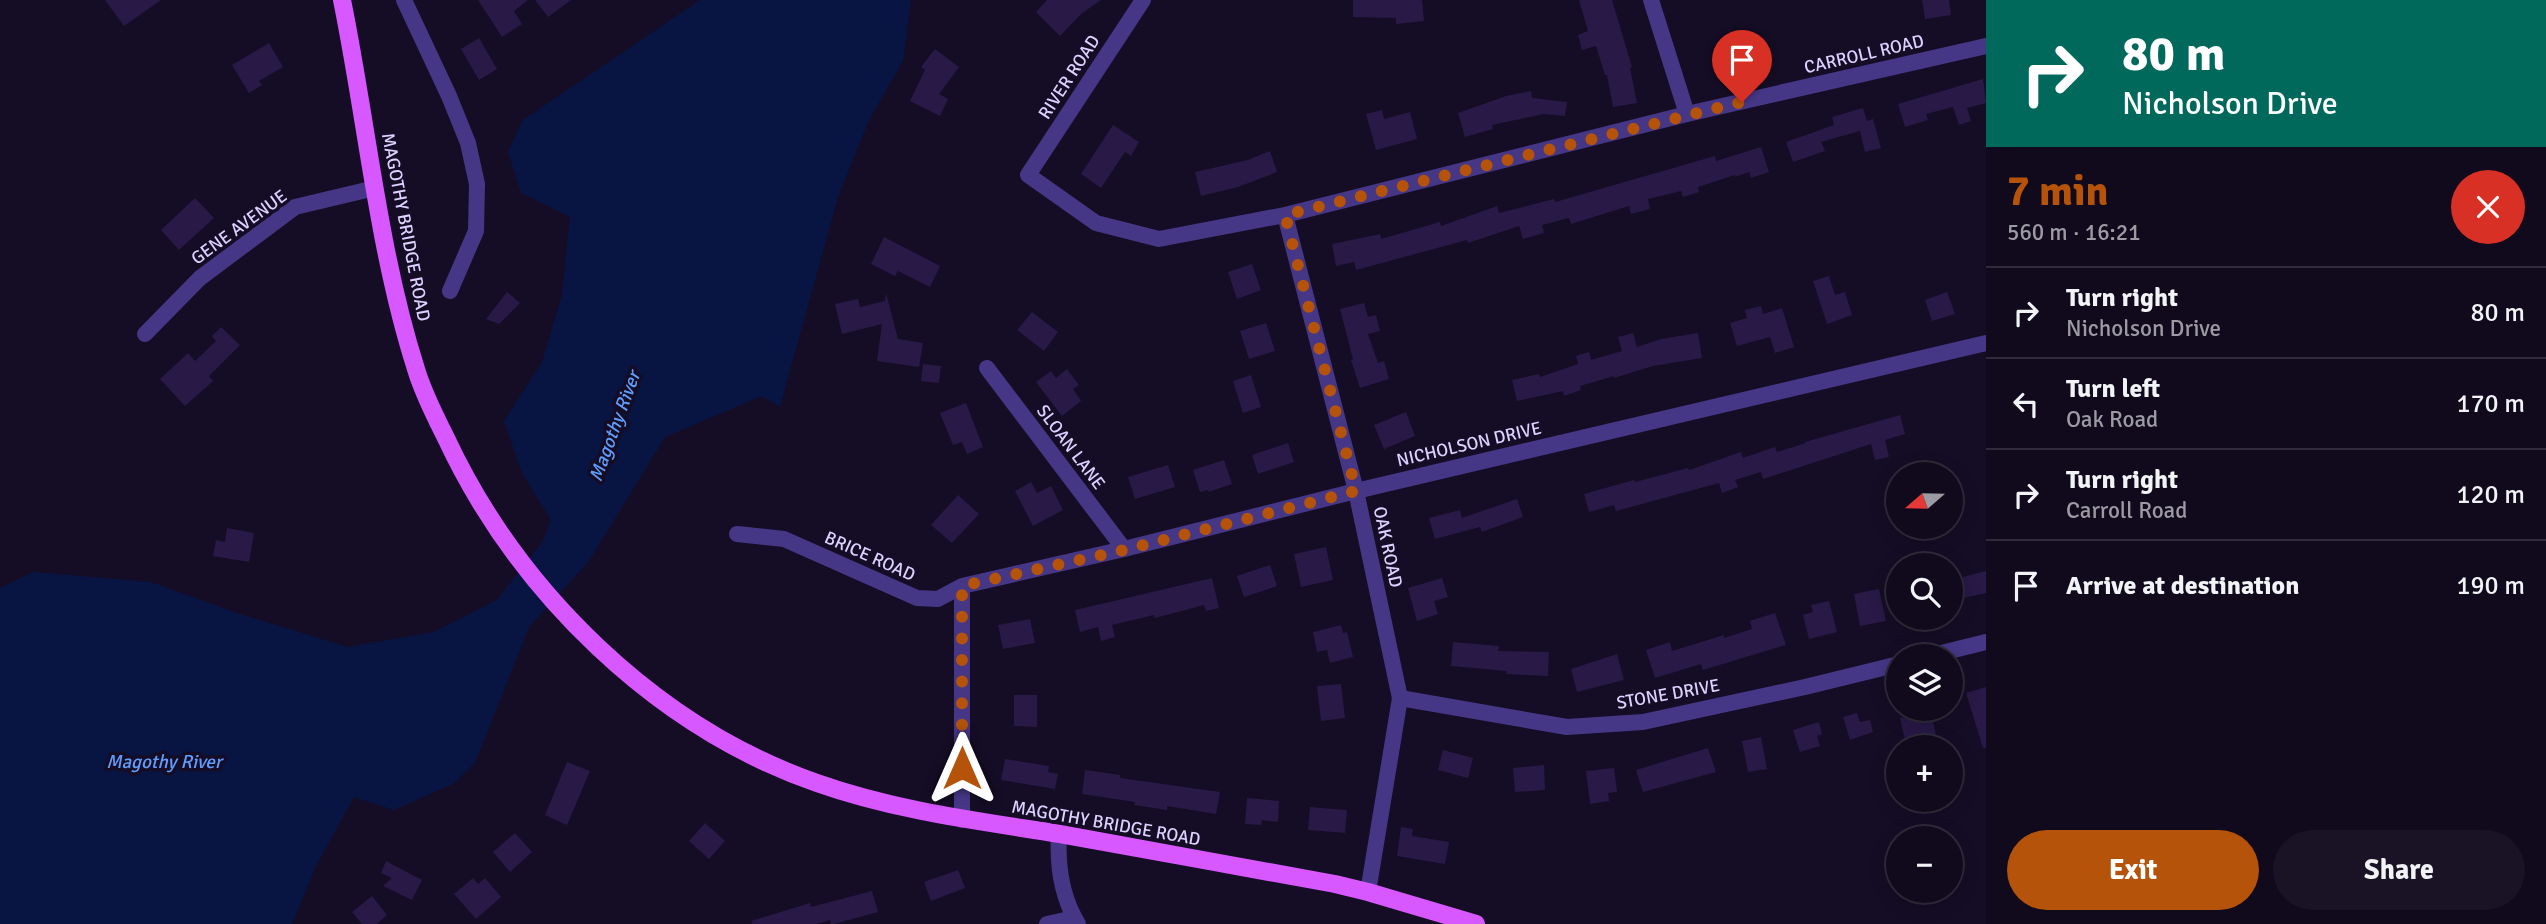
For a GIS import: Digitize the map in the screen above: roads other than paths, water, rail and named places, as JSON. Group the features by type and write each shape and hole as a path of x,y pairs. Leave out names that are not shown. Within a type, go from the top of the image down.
{"main road":[{"name":"MAGOTHY BRIDGE ROAD","path":"342,0 394,294 417,373 463,474 515,556 609,659 710,733 758,759 842,791 961,820 1059,834 1368,891 1476,924"}],"street":[{"path":"404,0 468,142 477,184 476,231 450,291"},
{"name":"RIVER ROAD","path":"1028,175 1143,0"},
{"path":"1651,0 1687,114"},
{"name":"CARROLL ROAD","path":"1028,175 1096,223 1159,239 1285,215 1687,114 1986,46"},
{"name":"GENE AVENUE","path":"145,334 200,278 295,207 375,188"},
{"name":"OAK ROAD","path":"1285,215 1356,491 1400,698 1368,891"},
{"name":"NICHOLSON DRIVE","path":"962,586 1124,550 1356,491 1986,343"},
{"name":"SLOAN LANE","path":"988,368 1124,550"},
{"name":"BRICE ROAD","path":"737,534 785,539 917,598 938,599 962,586"},
{"path":"961,820 962,586"},
{"path":"1963,648 1986,642"},
{"name":"STONE DRIVE","path":"1400,698 1567,727 1643,722 1886,667"},
{"path":"1047,924 1076,921 1062,889 1057,862 1059,834"}],"water":[{"name":"Magothy River","path":"700,0 911,0 903,61 869,120 838,197 780,407 762,396 665,437 589,561 529,627 475,763 453,784 394,810 354,797 317,864 292,924 0,924 0,588 33,572 151,582 237,613 348,647 434,632 497,600 543,541 551,520 522,473 504,421 542,362 562,295 570,217 521,193 508,152 523,120"}]}
